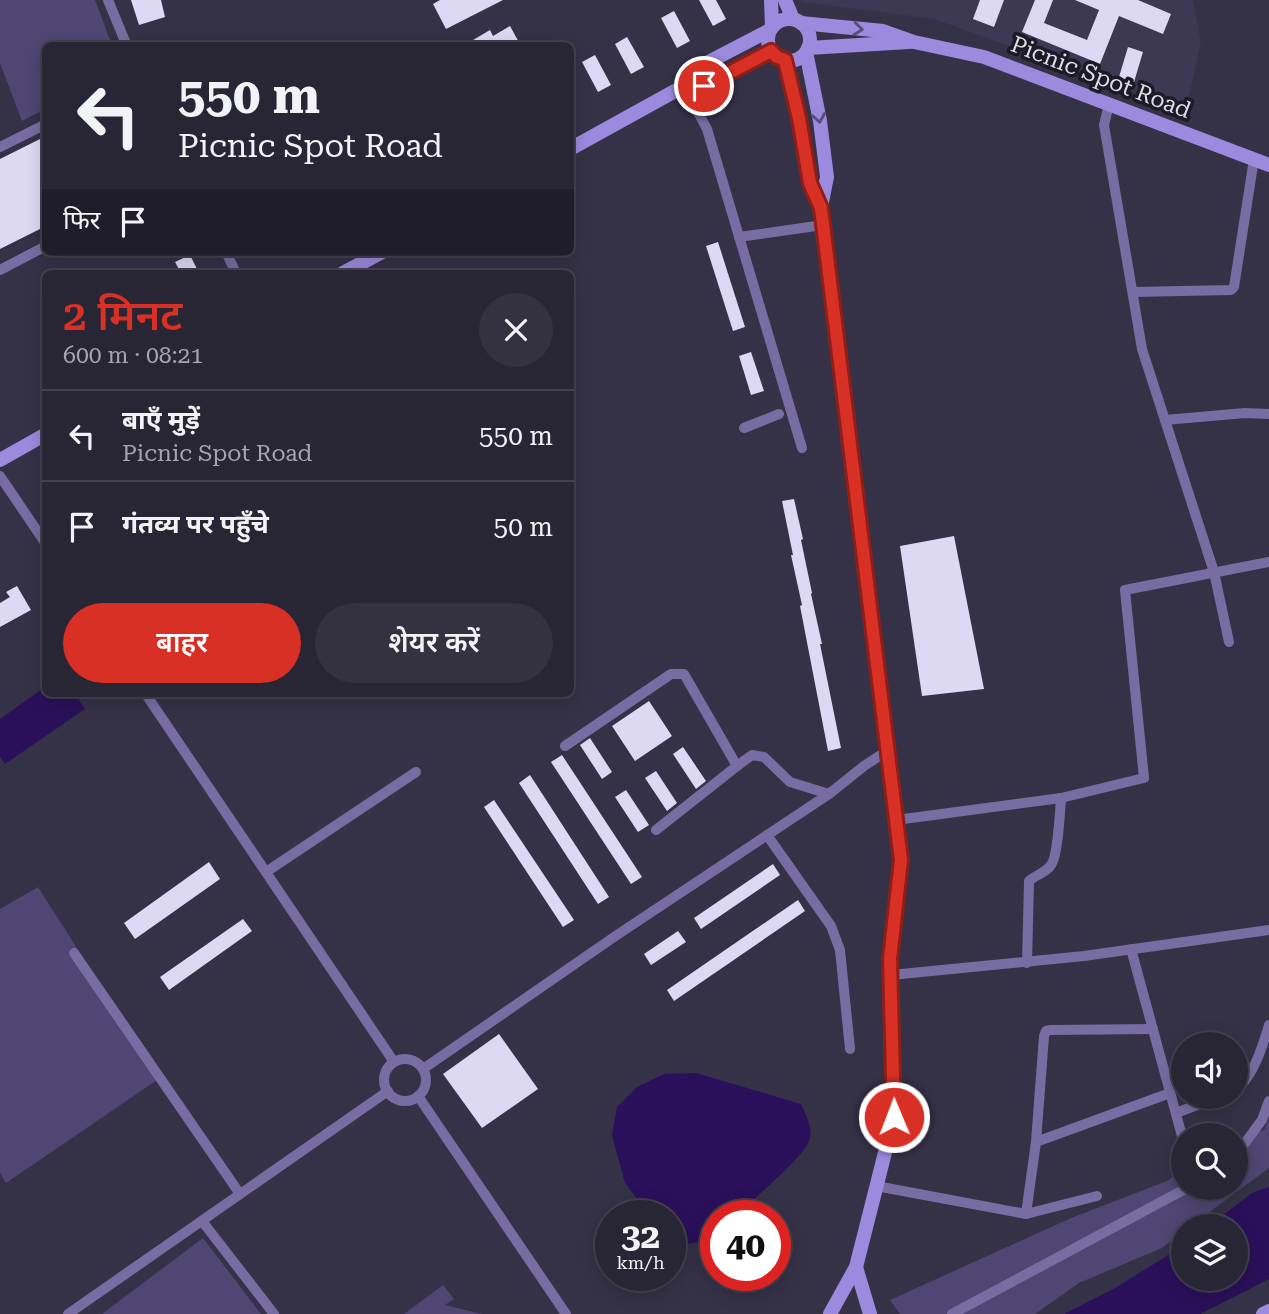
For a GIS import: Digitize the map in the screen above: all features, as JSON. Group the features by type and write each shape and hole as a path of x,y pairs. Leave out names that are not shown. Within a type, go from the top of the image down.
{"street":[{"path":"108,0 125,42"},
{"path":"771,0 771,29 768,40 771,51 785,60 799,58 807,50"},
{"path":"785,0 809,37 807,50 827,177 821,208"},
{"path":"574,147 684,86 697,68 771,29 781,20 797,21"},
{"name":"Picnic Spot Road","path":"797,21 883,31 914,42 984,57 1269,165"},
{"name":"Picnic Spot Road","path":"807,50 914,42"},
{"path":"684,86 704,86 771,51"},
{"path":"785,60 799,118 810,183 821,208 901,860 890,959 894,1117 856,1267 833,1313"},
{"path":"684,86 707,129 802,448"},
{"path":"1109,104 1104,125 1142,349 1214,572 1229,642"},
{"path":"0,147 42,126"},
{"path":"1133,292 1231,290 1234,287 1254,159"},
{"path":"739,237 823,225"},
{"path":"0,271 42,248"},
{"path":"349,270 375,256"},
{"path":"1165,420 1245,412 1269,414"},
{"path":"744,428 779,414"},
{"path":"0,460 42,436"},
{"path":"0,476 42,538"},
{"path":"896,820 1061,798 1144,778 1125,590 1269,562"},
{"path":"565,746 671,674 684,674 737,766"},
{"path":"148,697 394,1062"},
{"path":"423,1069 614,937 829,794 887,751"},
{"path":"656,830 752,755 764,757 790,782 829,794"},
{"path":"266,872 416,772"},
{"path":"1027,963 1029,881 1049,868 1054,859 1061,798"},
{"path":"767,835 831,926 840,950 850,1049"},
{"path":"891,975 1027,963 1269,930"},
{"path":"1131,950 1178,1123"},
{"path":"75,953 240,1194"},
{"path":"1248,1076 1269,1025"},
{"path":"1026,1214 1036,1142 1046,1031 1153,1029"},
{"path":"410,1059 423,1069 426,1084 418,1097 401,1100 388,1091 385,1075 394,1062 410,1059"},
{"path":"68,1314 388,1091"},
{"path":"1036,1142 1170,1093"},
{"path":"418,1097 566,1314"},
{"path":"1248,1139 1262,1120 1269,1101"},
{"path":"1175,1113 1186,1109"},
{"path":"876,1186 1026,1214 1097,1196"},
{"path":"952,1314 1171,1197"},
{"path":"202,1220 274,1314"},
{"path":"856,1267 870,1314"},
{"path":"1263,1314 1269,1311"}],"shaded area":[{"path":"0,0 95,0 111,42 42,42 42,111 22,121 0,63"},
{"path":"800,0 1193,0 1201,43 1186,109 934,19"},
{"path":"42,689 42,697 77,697 85,709 5,764 0,757 0,719"},
{"path":"38,887 160,1078 6,1183 0,1173 0,909"},
{"path":"696,1073 801,1104 811,1132 805,1149 753,1200 700,1200 700,1241 686,1245 686,1200 638,1200 625,1183 612,1135 617,1107 637,1087 664,1074"},
{"path":"1269,1118 1269,1168 1248,1183 1248,1137 1265,1129"},
{"path":"1171,1178 1171,1200 1226,1200 1207,1214 1171,1214 1171,1241 1162,1248 1079,1283 1035,1314 900,1314 890,1300 1071,1218"},
{"path":"1269,1187 1269,1279 1248,1290 1248,1214 1225,1214 1243,1200 1248,1200 1252,1193"},
{"path":"203,1238 261,1314 102,1314"},
{"path":"1171,1253 1171,1291 1245,1291 1200,1314 1064,1314 1115,1288"},
{"path":"443,1285 454,1299 445,1305 482,1314 404,1314"}],"building":[{"path":"131,0 161,0 165,17 139,25"},
{"path":"440,0 503,0 446,29 433,4"},
{"path":"699,0 716,0 726,19 713,26"},
{"path":"980,0 1004,0 994,27 973,19"},
{"path":"1035,0 1053,0 1044,23 1087,40 1099,10 1075,0 1138,0 1171,14 1163,34 1119,16 1100,64 1022,32"},
{"path":"674,11 690,41 677,48 661,18"},
{"path":"510,26 519,42 470,42 490,30 493,36"},
{"path":"627,37 644,67 631,74 615,44"},
{"path":"1128,47 1143,52 1134,82 1119,77"},
{"path":"595,55 611,85 598,92 582,62"},
{"path":"42,138 42,228 0,249 0,159"},
{"path":"718,242 745,327 733,331 706,246"},
{"path":"190,256 198,270 179,270 175,262"},
{"path":"751,352 764,391 751,395 739,356"},
{"path":"794,499 841,748 828,751 782,501"},
{"path":"954,536 984,689 922,696 900,546"},
{"path":"17,586 31,610 0,627 0,603 10,597 6,592"},
{"path":"649,701 672,736 635,761 612,726"},
{"path":"590,738 612,772 602,779 580,745"},
{"path":"683,747 706,781 696,789 673,754"},
{"path":"562,755 642,877 631,884 551,762"},
{"path":"656,771 677,803 667,811 645,778"},
{"path":"530,775 609,897 598,904 519,783"},
{"path":"626,790 649,825 638,832 615,797"},
{"path":"494,800 574,920 563,927 484,807"},
{"path":"209,862 220,879 135,939 124,923"},
{"path":"773,864 780,875 701,929 694,918"},
{"path":"798,900 805,911 674,1001 667,990"},
{"path":"243,919 252,931 169,990 160,977"},
{"path":"678,931 686,942 651,965 644,954"},
{"path":"499,1034 538,1089 482,1128 443,1074"}],"route":[{"path":"704,86 771,51 785,60 799,118 810,183 821,208 901,860 890,959 894,1117"}]}
